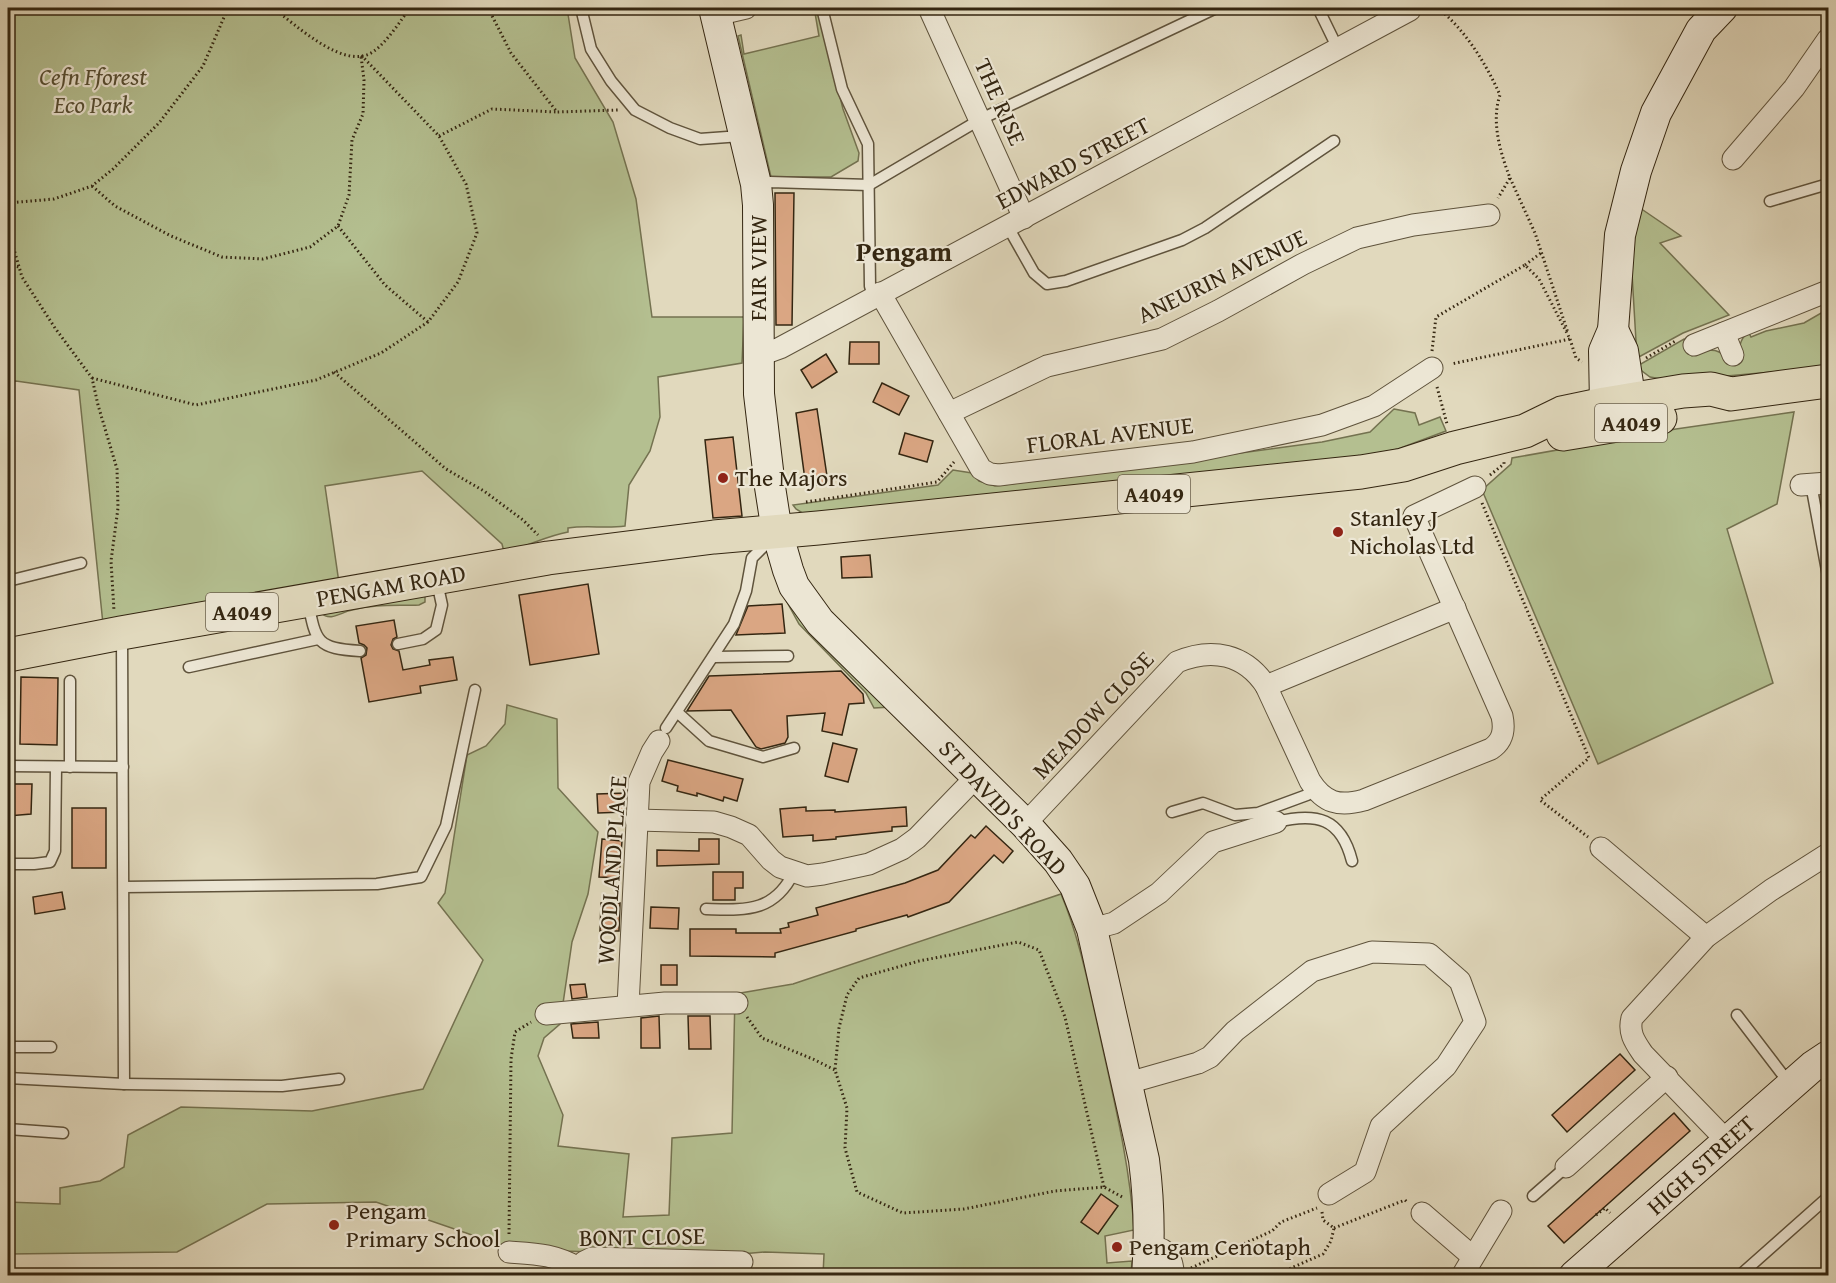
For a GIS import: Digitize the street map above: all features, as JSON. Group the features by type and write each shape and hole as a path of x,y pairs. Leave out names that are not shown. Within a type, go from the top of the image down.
{"main road":[{"path":"1620,413 1604,351 1613,330 1620,235 1636,171 1656,113 1701,30 1722,8"},
{"name":"FAIR VIEW","path":"715,11 756,184 758,352 762,423 777,532"},
{"name":"A4049","path":"777,532 1361,472 1403,465 1455,448 1525,431 1566,434 1620,413 1714,408 1731,394 1828,381"},
{"name":"PENGAM ROAD","path":"9,651 548,558 714,537 777,532"},
{"name":"ST DAVID'S ROAD","path":"777,532 794,586 820,622 1024,824 1058,861 1075,886 1092,929 1144,1160 1149,1198 1150,1246 1147,1275"},
{"name":"HIGH STREET","path":"1574,1275 1791,1085 1828,1056"}],"street":[{"path":"715,11 746,8"},
{"name":"THE RISE","path":"929,8 981,119 1016,223"},
{"name":"EDWARD STREET","path":"758,352 769,352 780,348 1410,10"},
{"path":"1733,159 1794,88 1828,39"},
{"name":"ANEURIN AVENUE","path":"949,413 1047,366 1162,339 1357,238 1413,225 1489,215"},
{"path":"1689,340 1724,333 1828,291"},
{"name":"FLORAL AVENUE","path":"876,296 981,469 990,474 999,475 1193,452 1322,425 1374,406 1432,368"},
{"path":"1724,333 1733,355"},
{"path":"1315,789 1333,802 1354,803 1497,745 1503,732 1502,716 1414,516 1475,487"},
{"path":"1266,686 1455,608"},
{"name":"MEADOW CLOSE","path":"1024,824 1177,662 1203,654 1228,655 1250,668 1266,686 1315,789"},
{"name":"WOODLAND PLACE","path":"628,1006 639,782 662,735"},
{"path":"636,820 714,822 731,826 749,835 771,860 794,872 807,876 824,874 888,857 917,837 976,777"},
{"path":"1092,929 1114,923 1160,893 1213,842 1276,822"},
{"path":"1601,848 1706,937"},
{"path":"1727,1141 1643,1054 1632,1037 1630,1027 1632,1018 1706,937 1771,890 1828,854"},
{"path":"1128,1083 1198,1063 1210,1057 1235,1031 1312,971 1372,952 1429,954 1460,981 1475,1022 1446,1066 1381,1126 1365,1172 1329,1194"},
{"path":"546,1014 567,1010 665,1003 737,1004"},
{"path":"1566,1167 1667,1077"},
{"path":"1462,1275 1501,1211"},
{"path":"1422,1213 1473,1257"},
{"path":"1150,1246 1163,1249 1168,1253 1178,1274"},
{"name":"BONT CLOSE","path":"509,1252 550,1255 563,1259 578,1272 584,1262 592,1258 742,1262"}],"lane":[{"path":"581,8 591,49 611,81 635,110 670,128 700,139 744,136"},
{"path":"822,8 842,89 868,144 870,286 876,296"},
{"path":"756,184 770,182 869,185 981,119 1216,8"},
{"path":"1317,8 1338,49"},
{"path":"1016,223 1034,273 1047,284 1066,281 1182,240 1205,228 1334,141"},
{"path":"1770,201 1828,184"},
{"path":"1814,484 1828,576"},
{"name":"WOODLAND PLACE","path":"662,735 715,657 734,624 746,591 752,558 777,532"},
{"path":"8,581 81,563"},
{"path":"398,644 423,639 436,630 441,605 436,579"},
{"path":"307,600 318,639 337,650 360,651"},
{"path":"121,633 124,644 124,1084"},
{"path":"189,667 318,639"},
{"path":"715,657 788,656"},
{"path":"70,681 70,767"},
{"path":"124,888 377,884 421,877 446,826 475,690"},
{"path":"677,712 709,741 764,757 795,748"},
{"path":"8,766 123,767"},
{"path":"8,864 50,862 56,851 56,767"},
{"path":"1172,812 1203,804 1235,815 1258,813 1307,795 1315,789"},
{"path":"1276,822 1305,818 1322,820 1334,825 1348,844 1353,861"},
{"path":"706,909 747,910 759,907 774,898 787,885 794,872"},
{"path":"1737,1015 1791,1085"},
{"path":"8,1047 51,1047"},
{"path":"8,1078 124,1084 282,1086 339,1079"},
{"path":"8,1129 63,1133"},
{"path":"1533,1196 1566,1167"},
{"path":"1739,1275 1828,1197"}],"path":[{"path":"8,203 54,199 92,186 113,169 159,123 203,66 228,8"},
{"path":"273,8 326,48 353,57 374,52 410,8"},
{"path":"488,8 511,53 557,112"},
{"path":"1438,8 1454,21 1486,64 1500,94 1497,104 1499,150 1535,233 1576,358 1584,364"},
{"path":"92,186 115,206 171,236 222,257 263,259 310,247 339,226 349,195 352,140 363,114 364,80 361,55"},
{"path":"92,378 196,405 316,380 381,353 428,322 458,282 477,233 466,184 439,136 361,55"},
{"path":"439,136 492,109 557,112 635,110"},
{"path":"1489,215 1510,177"},
{"path":"8,220 22,278 92,378 117,469 118,507 111,561 112,606 121,633"},
{"path":"339,226 385,285 428,322"},
{"path":"1450,432 1432,368 1432,334 1436,317 1525,266 1541,253"},
{"path":"8,265 19,267"},
{"path":"1525,266 1539,279 1570,339"},
{"path":"1432,368 1570,339"},
{"path":"1638,362 1689,340"},
{"path":"334,372 446,469 499,503 533,529 543,542"},
{"path":"1503,456 1504,464 1475,487 1589,758 1540,801 1601,848"},
{"path":"801,503 937,482 959,457"},
{"path":"1104,1187 1065,1017 1039,950 1018,942 918,961 859,978 847,994 839,1028 836,1070 847,1108 845,1148 857,1192 903,1213 964,1209 1055,1191 1104,1187 1122,1198 1132,1198"},
{"path":"737,1004 762,1038 836,1070"},
{"path":"509,1252 511,1059 515,1032 546,1014"},
{"path":"1334,1228 1405,1200 1422,1213"},
{"path":"1178,1274 1272,1231 1281,1222 1320,1206 1323,1220 1334,1228"},
{"path":"1273,1275 1323,1254 1331,1241 1334,1228"}],"green space":[{"name":"Cefn Fforest Eco Park","path":"8,8 567,8 575,58 613,122 636,199 652,317 744,317 742,363 658,377 660,417 650,451 629,485 625,526 568,528 568,532 504,552 502,544 422,471 325,486 339,583 103,624 79,390 16,381 8,383"},
{"path":"819,12 843,109 859,153 858,161 831,177 771,177 738,36 741,35 744,54 819,36 815,13"},
{"path":"1640,208 1681,236 1660,243 1729,315 1683,333 1637,358 1631,257"},
{"path":"1828,309 1828,367 1668,380 1650,377 1642,371 1639,365 1684,339 1692,356 1713,350 1725,356 1739,348 1743,337 1749,333 1751,337 1766,331 1804,323"},
{"path":"1394,409 1415,413 1419,425 1440,417 1446,431 1398,449 1347,460 804,514 793,505 938,485 953,470 972,473 979,481 995,486 1322,442 1370,432"},
{"path":"1794,412 1777,504 1727,529 1773,683 1598,764 1482,490 1511,464 1512,458 1676,429"},
{"path":"782,593 891,707 874,708 866,693 799,624"},
{"path":"425,595 425,602 419,605 369,607 332,617 321,613"},
{"path":"507,705 557,719 558,788 598,832 588,894 572,942 560,1024 544,1038 538,1056 563,1115 558,1146 629,1154 623,1217 669,1215 672,1138 732,1133 735,994 793,984 1061,894 1074,928 1088,982 1116,1108 1129,1181 1134,1230 1105,1236 1107,1263 1132,1261 1131,1275 823,1276 824,1254 765,1252 718,1256 563,1251 501,1245 376,1202 267,1204 177,1252 8,1254 8,1202 60,1204 60,1188 100,1181 124,1167 128,1135 181,1107 312,1111 423,1089 483,960 438,903 445,893 467,755 486,746 505,724"}],"building":[{"path":"775,193 794,193 792,325 776,325"},
{"path":"850,342 879,342 879,364 849,364"},
{"path":"826,354 837,372 812,388 801,370"},
{"path":"882,383 909,396 899,415 873,402"},
{"path":"817,409 828,483 806,487 796,413"},
{"path":"905,433 933,441 927,462 899,454"},
{"name":"The Majors","path":"733,437 742,516 713,518 705,440"},
{"path":"870,555 872,577 842,578 841,557"},
{"path":"588,584 599,654 530,665 519,595"},
{"path":"782,604 785,633 736,635 748,606"},
{"path":"394,620 397,637 393,639 391,645 393,649 399,651 403,670 430,665 429,660 453,657 457,680 420,686 421,693 369,702 361,658 366,655 367,648 359,643 356,626"},
{"path":"841,671 863,694 864,703 849,704 842,735 822,731 825,713 787,716 788,737 785,743 761,749 756,747 731,710 687,711 709,676"},
{"path":"21,677 58,678 57,745 20,744"},
{"path":"833,743 857,749 848,782 825,776"},
{"path":"668,760 743,779 737,801 724,797 723,801 697,793 697,796 677,791 678,786 662,781"},
{"path":"8,784 32,784 31,814 8,816"},
{"path":"626,793 624,812 598,813 597,794"},
{"path":"806,807 806,811 835,810 835,812 906,807 907,826 892,827 892,831 836,837 836,839 813,841 813,835 783,837 780,809"},
{"path":"72,808 106,808 106,868 72,868"},
{"path":"986,826 1013,851 1003,863 994,855 949,902 908,917 907,915 775,953 775,957 690,956 690,929 736,929 736,933 781,933 780,929 789,927 788,923 818,915 816,908 905,883 938,870 971,835 975,838"},
{"path":"602,839 622,841 619,878 599,877"},
{"path":"699,839 719,839 719,864 657,866 657,850 699,851"},
{"path":"713,872 743,872 743,888 735,888 735,900 713,900"},
{"path":"62,892 65,909 35,914 33,897"},
{"path":"601,903 620,903 619,931 600,931"},
{"path":"651,907 679,908 678,929 650,928"},
{"path":"661,965 677,965 677,985 661,985"},
{"path":"585,984 587,997 572,999 570,985"},
{"path":"659,1016 660,1048 641,1048 641,1018"},
{"path":"688,1016 710,1016 711,1049 689,1049"},
{"path":"598,1022 599,1038 573,1038 571,1024"},
{"path":"1620,1054 1635,1070 1567,1132 1552,1115"},
{"path":"1674,1113 1690,1131 1564,1243 1548,1226"},
{"path":"1101,1194 1118,1206 1098,1234 1081,1222"}],"place":[{"name":"The Majors","path":"723,478"},
{"name":"Stanley J Nicholas Ltd","path":"1338,532"},
{"name":"Pengam Primary School","path":"334,1225"},
{"name":"Pengam Cenotaph","path":"1117,1247"}],"district":[{"name":"Pengam","path":"904,252"}]}
